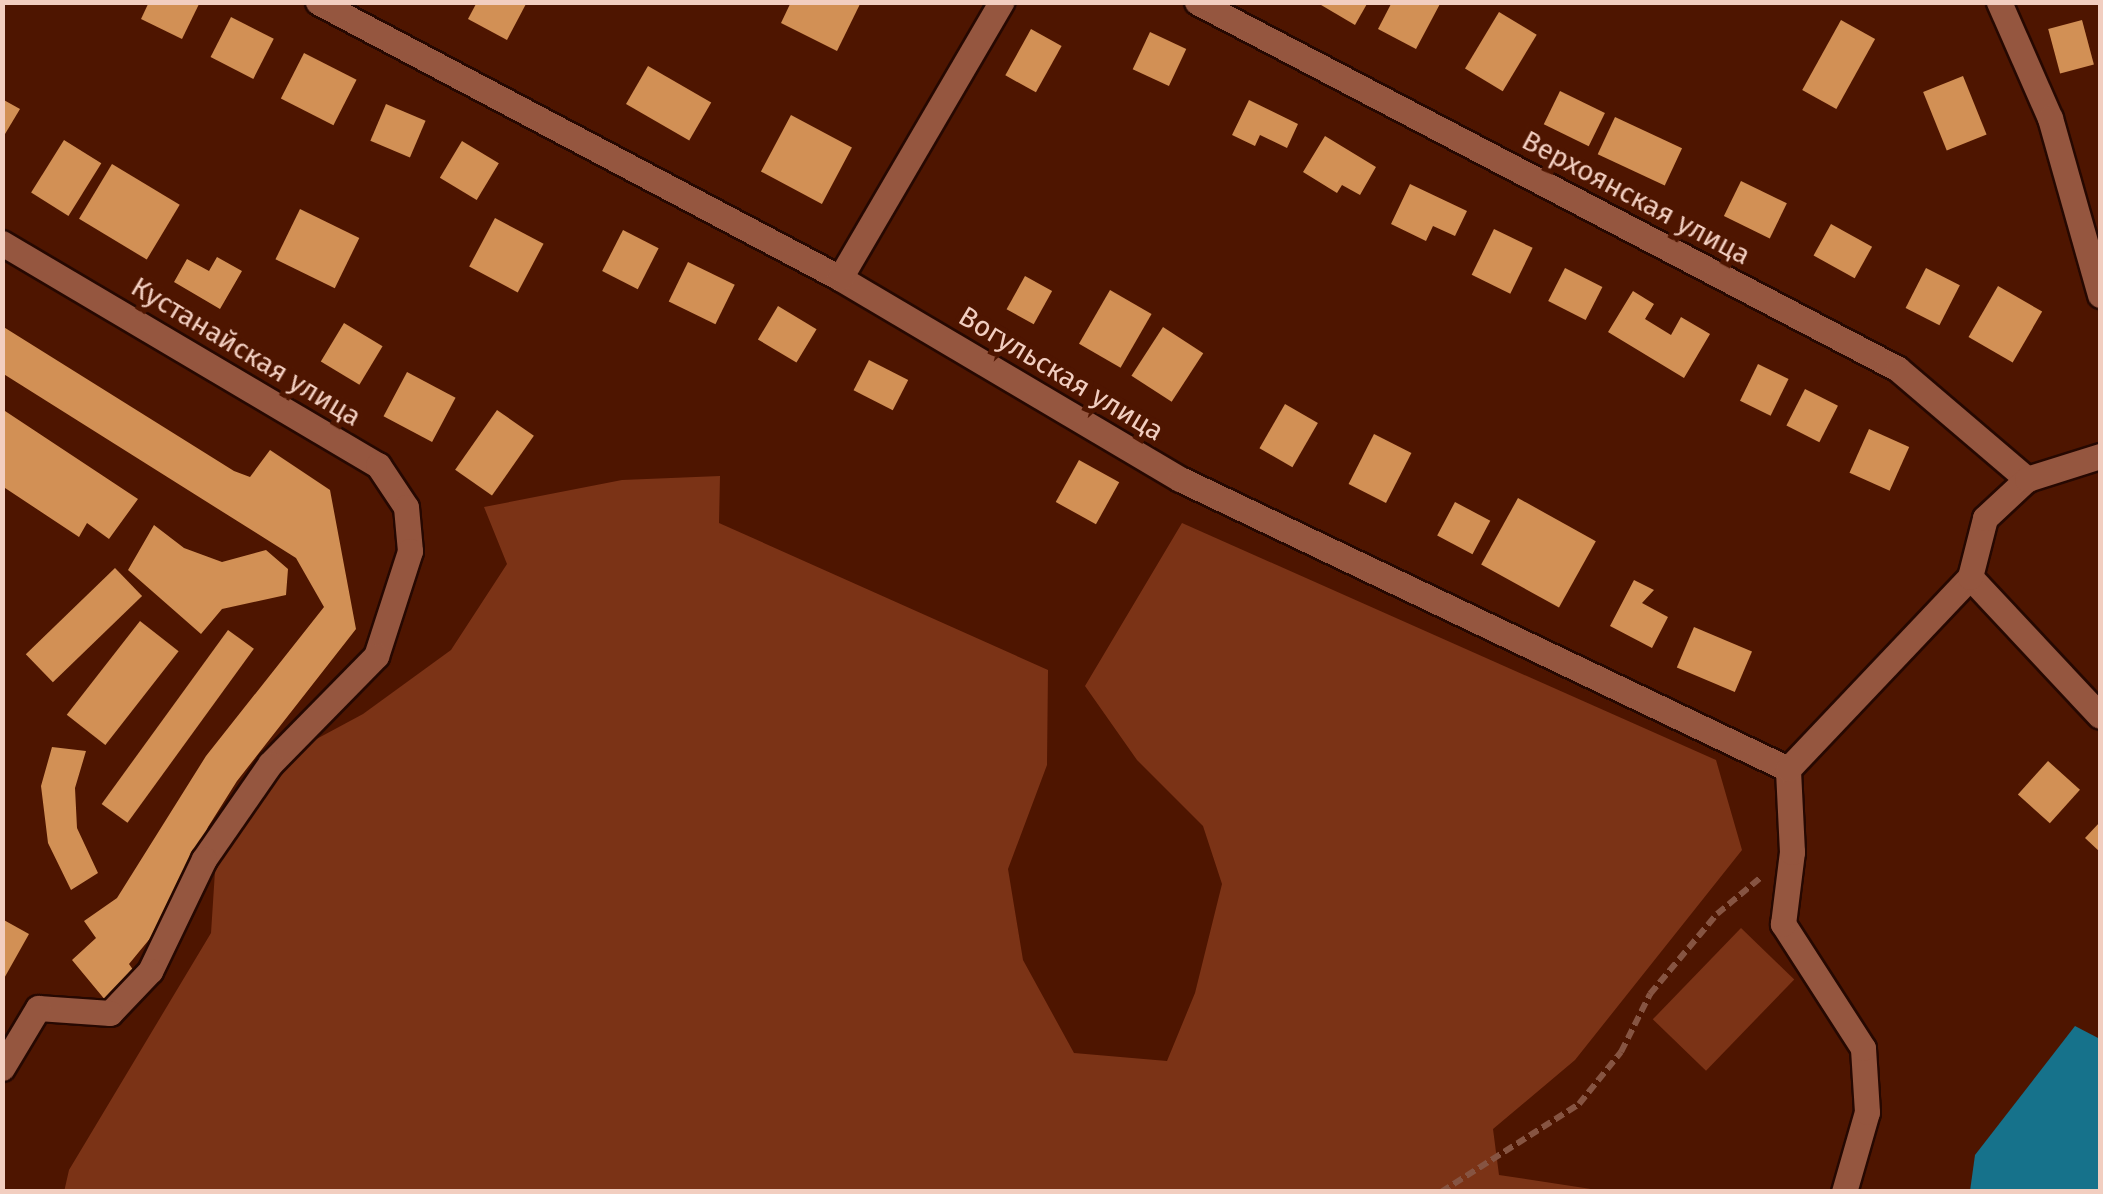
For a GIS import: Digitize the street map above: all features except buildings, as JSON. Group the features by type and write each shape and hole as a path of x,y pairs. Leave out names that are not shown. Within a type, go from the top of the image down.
{"street":[{"name":"Вогульская улица","path":"318,2 840,278 1180,480 1788,769"},
{"path":"840,278 1000,2"},
{"name":"Верхоянская улица","path":"1196,2 1898,368 2027,478"},
{"path":"2000,2 2050,118 2100,295"},
{"name":"Кустанайская улица","path":"2,243 378,466 406,508 410,551 376,656 270,764 204,859 150,971 110,1013 38,1008 2,1068"},
{"path":"1844,1192 1866,1112 1863,1048 1783,924 1792,852 1788,769 1970,578 1984,518 2027,478 2100,456"},
{"path":"1970,578 2100,716"}],"path":[{"path":"1441,1192 1578,1104 1621,1052 1650,994 1717,914 1792,852"}],"shaded area":[{"path":"720,476 719,523 1048,670 1047,765 1008,869 1023,960 1074,1053 1167,1061 1195,993 1222,884 1203,826 1137,760 1085,686 1182,523 1716,760 1742,850 1575,1060 1493,1129 1499,1175 1604,1191 64,1192 69,1170 211,933 217,840 270,764 363,714 451,650 507,564 484,507 622,480"},
{"path":"1741,928 1794,979 1706,1071 1653,1019"}],"water":[{"path":"2075,1026 2100,1039 2100,1191 1970,1191 1975,1155"}]}
